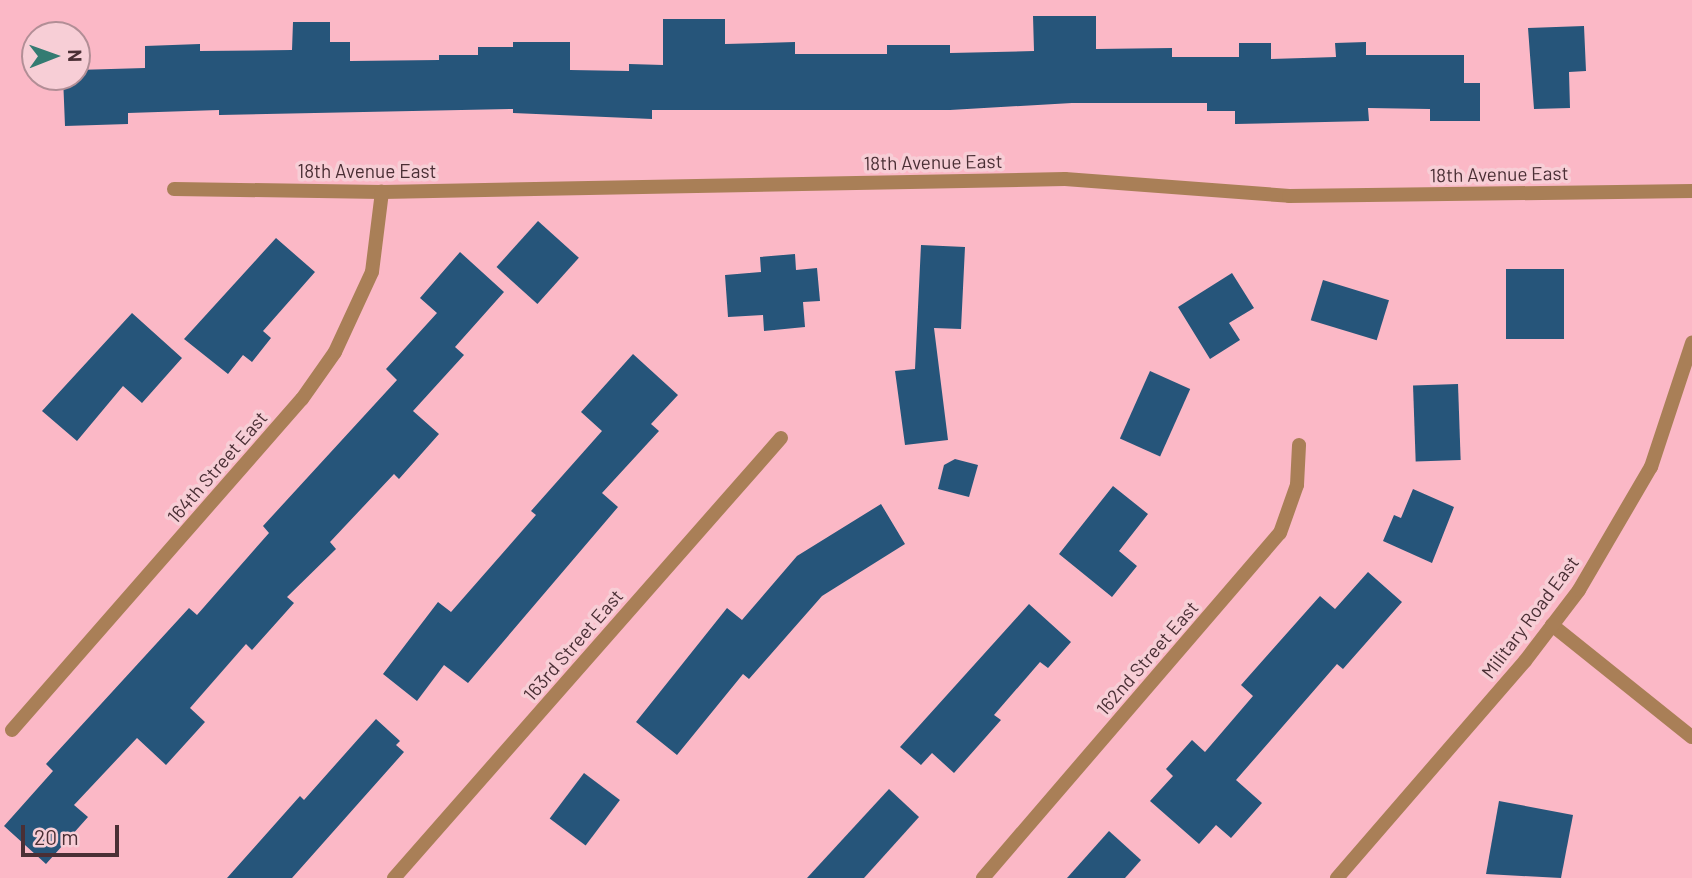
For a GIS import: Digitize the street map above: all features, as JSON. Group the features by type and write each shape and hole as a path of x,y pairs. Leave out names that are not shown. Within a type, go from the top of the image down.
{"street":[{"name":"18th Avenue East","path":"174,188 382,192 1065,179 1289,196 1692,191"},
{"name":"164th Street East","path":"12,730 302,399 354,317 372,272 382,192"},
{"name":"Military Road East","path":"1338,878 1552,625 1629,508 1650,467 1687,381 1692,344"},
{"name":"163rd Street East","path":"394,878 781,438"},
{"name":"162nd Street East","path":"983,878 1280,533 1297,485 1299,445"},
{"path":"1552,625 1692,737"}],"building":[{"path":"1033,16 1096,16 1096,49 1172,48 1172,57 1239,57 1239,43 1271,43 1271,59 1336,57 1335,43 1366,42 1366,55 1464,55 1464,83 1480,83 1480,121 1430,121 1430,109 1368,108 1369,121 1235,124 1235,111 1207,111 1207,103 1072,103 950,110 652,110 652,119 513,113 513,109 219,115 219,110 128,113 128,124 65,126 64,91 91,91 91,70 145,68 145,46 200,44 200,51 292,50 293,22 330,22 330,42 350,42 350,61 439,60 439,55 478,55 478,47 513,47 513,42 570,42 570,70 629,71 629,64 663,65 663,19 725,19 725,44 795,42 795,54 887,54 887,45 950,45 950,53 1034,51"},
{"path":"1584,26 1586,71 1569,72 1570,108 1534,109 1528,28"},
{"path":"538,221 579,258 537,304 497,267"},
{"path":"276,238 315,272 263,331 271,338 252,362 243,355 228,374 184,339"},
{"path":"921,245 965,247 961,329 934,328 948,440 905,445 895,371 915,369"},
{"path":"460,252 504,292 455,347 464,355 413,411 439,434 399,479 394,474 330,542 336,549 287,597 294,603 252,650 246,644 190,708 205,722 166,765 137,738 74,805 88,817 46,864 4,826 53,771 46,764 189,608 197,615 269,533 263,526 397,380 386,369 437,313 420,298"},
{"path":"795,254 796,270 817,268 820,301 803,302 805,327 764,331 763,315 728,317 725,275 761,272 760,257"},
{"path":"1506,269 1564,269 1564,339 1506,339"},
{"path":"1232,273 1254,308 1229,323 1240,340 1210,359 1178,307"},
{"path":"1323,280 1389,300 1377,340 1311,320"},
{"path":"132,313 182,358 142,403 123,386 77,441 42,411"},
{"path":"633,354 678,395 651,424 659,431 602,493 618,507 468,683 444,665 417,701 383,674 438,602 451,612 536,515 531,511 602,431 581,412"},
{"path":"1150,371 1190,389 1160,456 1120,439"},
{"path":"1458,384 1461,460 1416,462 1413,386"},
{"path":"955,459 978,465 969,497 938,489 944,465"},
{"path":"1113,486 1148,514 1119,551 1137,566 1112,597 1059,554"},
{"path":"1413,489 1454,507 1432,563 1383,541 1394,515 1401,518"},
{"path":"881,504 905,544 822,596 749,679 743,674 677,755 636,722 727,608 742,620 797,556"},
{"path":"1368,572 1402,602 1343,669 1337,664 1236,780 1262,803 1231,838 1216,825 1199,844 1150,801 1173,776 1166,769 1192,740 1205,752 1253,696 1241,685 1320,596 1335,609"},
{"path":"1029,604 1071,642 1048,668 1040,662 994,715 1001,720 954,773 932,753 921,765 900,747"},
{"path":"376,719 400,741 396,745 404,752 292,878 227,878 300,796 304,800"},
{"path":"584,773 620,800 586,846 550,819"},
{"path":"889,789 919,817 864,878 807,878"},
{"path":"1499,801 1573,815 1561,878 1486,874"},
{"path":"1109,831 1141,860 1125,878 1067,878"}]}
